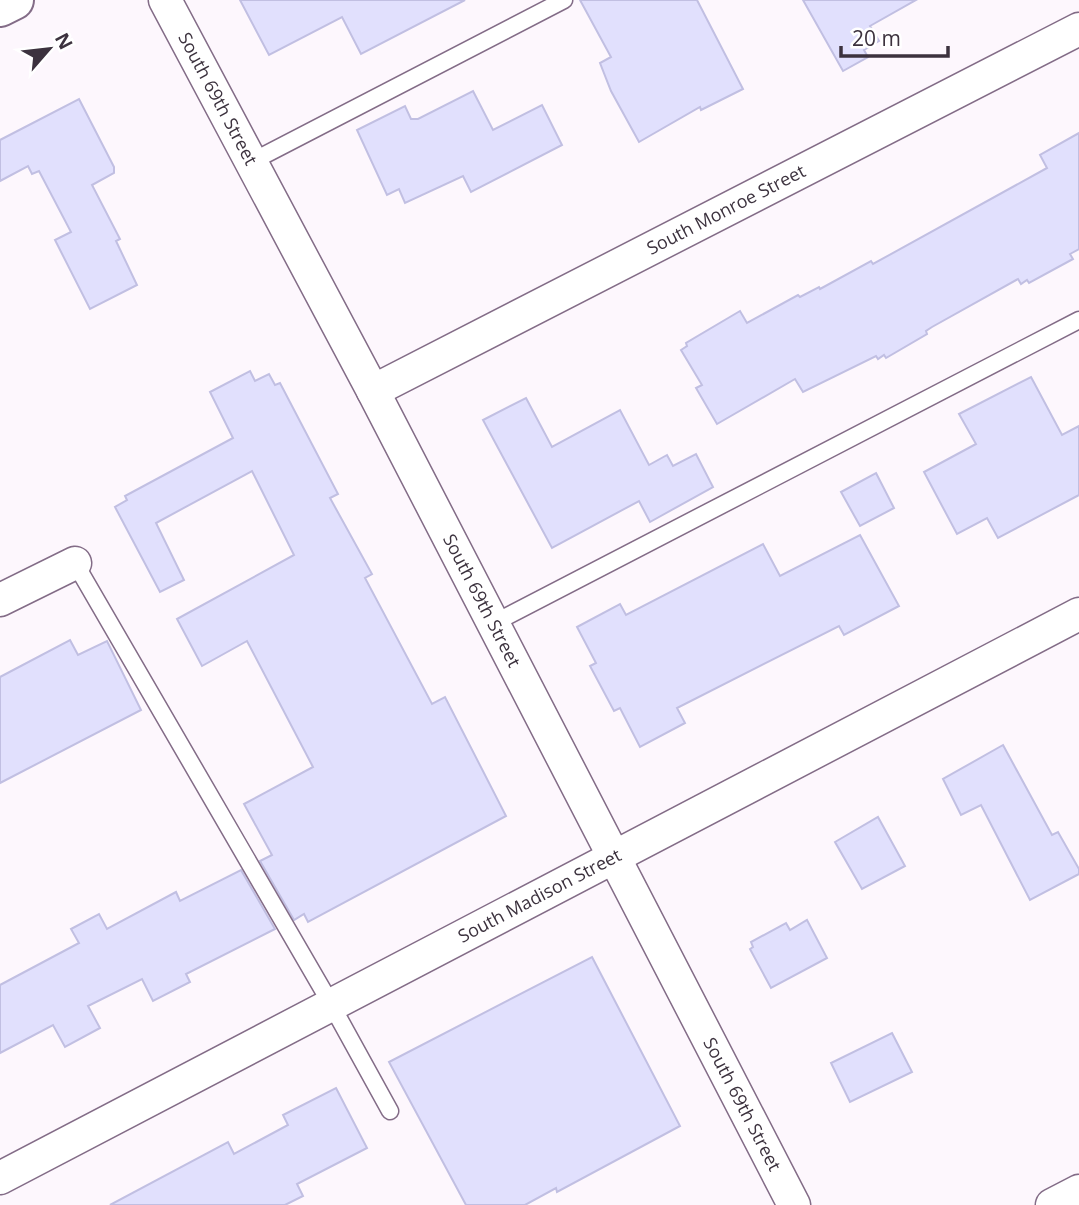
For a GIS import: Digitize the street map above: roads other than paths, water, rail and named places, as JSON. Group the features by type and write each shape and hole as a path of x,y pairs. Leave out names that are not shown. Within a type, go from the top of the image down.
{"street":[{"path":"0,7 14,0"},
{"name":"South 69th Street","path":"164,0 373,391 794,1205"},
{"name":"South Monroe Street","path":"373,391 1079,29"},
{"path":"0,600 75,563"},
{"name":"South Madison Street","path":"0,1178 331,1004 614,860 1079,614"},
{"path":"1052,1205 1079,1191"}],"lane":[{"path":"251,162 564,0"},
{"path":"492,624 1079,320"},
{"path":"75,563 331,1004 390,1111"}]}
